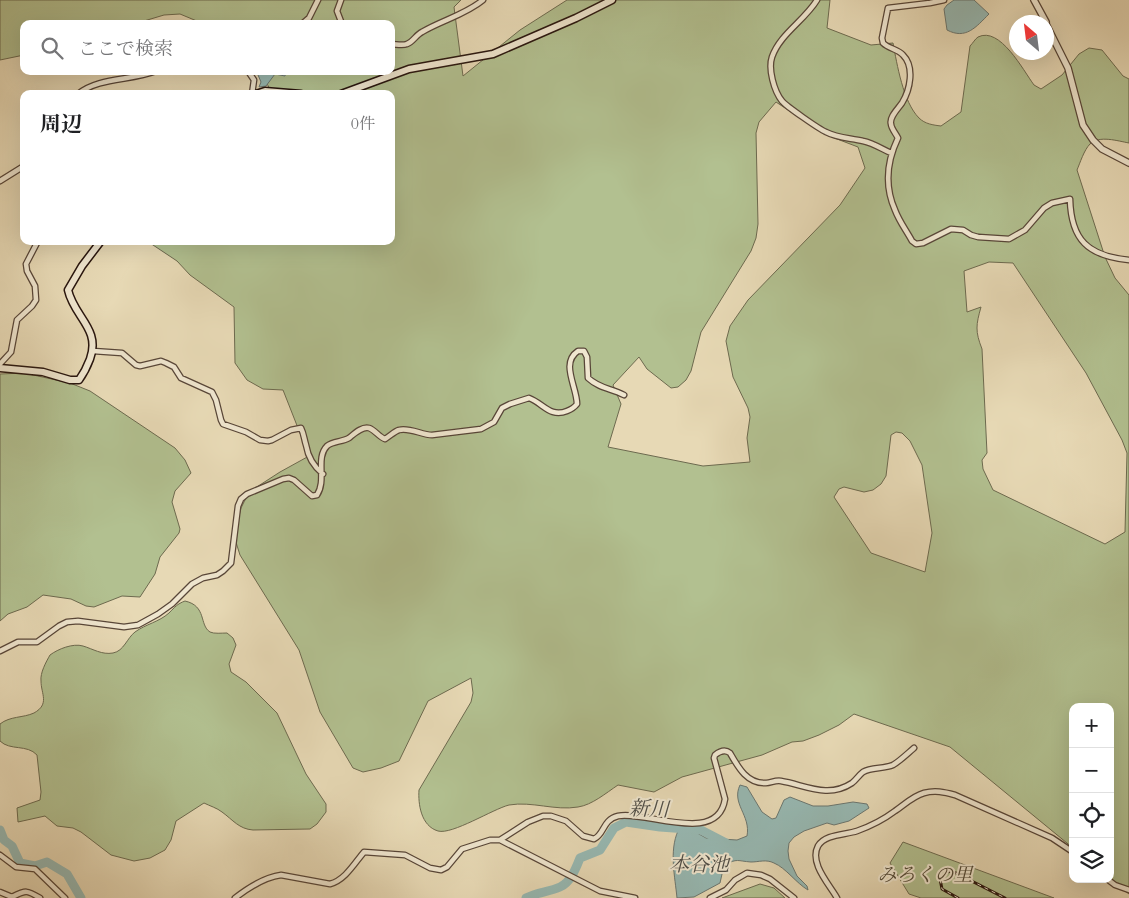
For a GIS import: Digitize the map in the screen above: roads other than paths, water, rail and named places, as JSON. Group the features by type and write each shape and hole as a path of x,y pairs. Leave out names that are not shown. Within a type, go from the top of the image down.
{"main road":[{"path":"395,74 409,69 493,54 576,18 612,0"},
{"path":"352,90 393,75"},
{"path":"0,368 44,372 70,380 79,380 84,374 93,350 93,341 88,328 69,297 68,290 82,266 98,245"}],"street":[{"path":"306,20 318,0"},
{"path":"340,20 337,11 341,0"},
{"path":"395,44 405,45 420,33 475,7 484,0"},
{"path":"817,0 784,39 772,58 773,81 779,95 786,104 825,132 843,138 864,141 891,153"},
{"path":"944,0 888,8 882,38 883,43 904,56 909,65 910,77 904,99 891,118 890,124 898,138 891,153 888,176 893,207 912,241 916,244 923,243 956,228 978,236 1009,238 1025,230 1044,208 1052,203 1070,198 1070,210 1080,241 1097,252 1129,260"},
{"path":"1034,0 1042,15"},
{"path":"1054,39 1068,68 1084,125 1093,140 1102,149 1129,163"},
{"path":"85,90 93,85 147,75"},
{"path":"251,75 254,80 253,90"},
{"path":"0,181 20,168"},
{"path":"0,364 11,352 17,320 36,300 35,286 27,271 26,264 35,245"},
{"path":"93,350 122,353 136,365 140,366 161,361 166,362 174,367 181,378 212,392 223,424 246,432 260,440 268,442 292,430 301,428 304,432 309,456 314,467 323,474"},
{"path":"0,650 18,642 37,642 59,626 68,622 78,621 124,627 138,624 158,614 192,584 202,578 217,575 231,563 238,506 241,499 258,488 289,478 294,480 308,494 312,496 317,495 321,488 323,474 321,460 324,450 334,442 344,440 366,428 386,439 400,430 406,429 424,435 432,435 481,429 494,422 502,408 529,398 545,409 559,414 575,408 578,404 570,363 572,356 578,351 584,351 587,356 588,378 603,389 624,395"},
{"path":"500,840 511,832 543,816 551,816 566,821 583,836 594,839 600,835 606,823 617,816 694,824 708,822 722,810 725,799 714,758 719,751 730,752 743,773 748,778 759,783 777,780 819,791 844,787 864,772 893,764 914,748"},
{"path":"838,898 818,868 816,861 818,847 829,838 855,832 880,821 911,799 923,793 943,791 955,794 1052,838 1069,849"},
{"path":"235,898 247,889 281,875 330,884 336,882 342,878 364,852 405,856 430,868 441,870 451,863 462,849 490,840 500,840 600,891 635,898"},
{"path":"0,855 16,867 34,869 65,898"},
{"path":"710,898 726,890 735,880 747,874 761,875 770,879 794,898"},
{"path":"1114,882 1129,890"},
{"path":"0,892 12,897 24,891 40,898"}],"water":[{"path":"954,0 974,0 989,14 970,31 960,34 954,33 947,30 944,9"},
{"path":"258,75 274,75 266,86 259,87 261,82"},
{"name":"本谷池","path":"740,785 747,787 762,812 772,819 776,818 784,800 790,797 813,806 853,802 867,804 869,808 849,821 834,825 827,823 804,831 794,837 789,843 789,859 797,876 807,886 808,890 783,868 774,863 738,860 724,865 720,883 694,897 677,898 673,855 678,831 692,830 706,838 737,840 747,836 746,822 738,798"}],"waterway":[{"name":"新川","path":"526,898 564,885 573,874 580,858 600,850 614,828 626,822 701,830 726,843"},
{"name":"新川","path":"0,830 4,840 12,846 20,863 35,866 47,862 67,874 81,898"}],"railway":[{"path":"958,898 942,889 940,879 949,871 1005,898"}],"park label":[{"name":"みろくの里","path":"925,875"}]}
